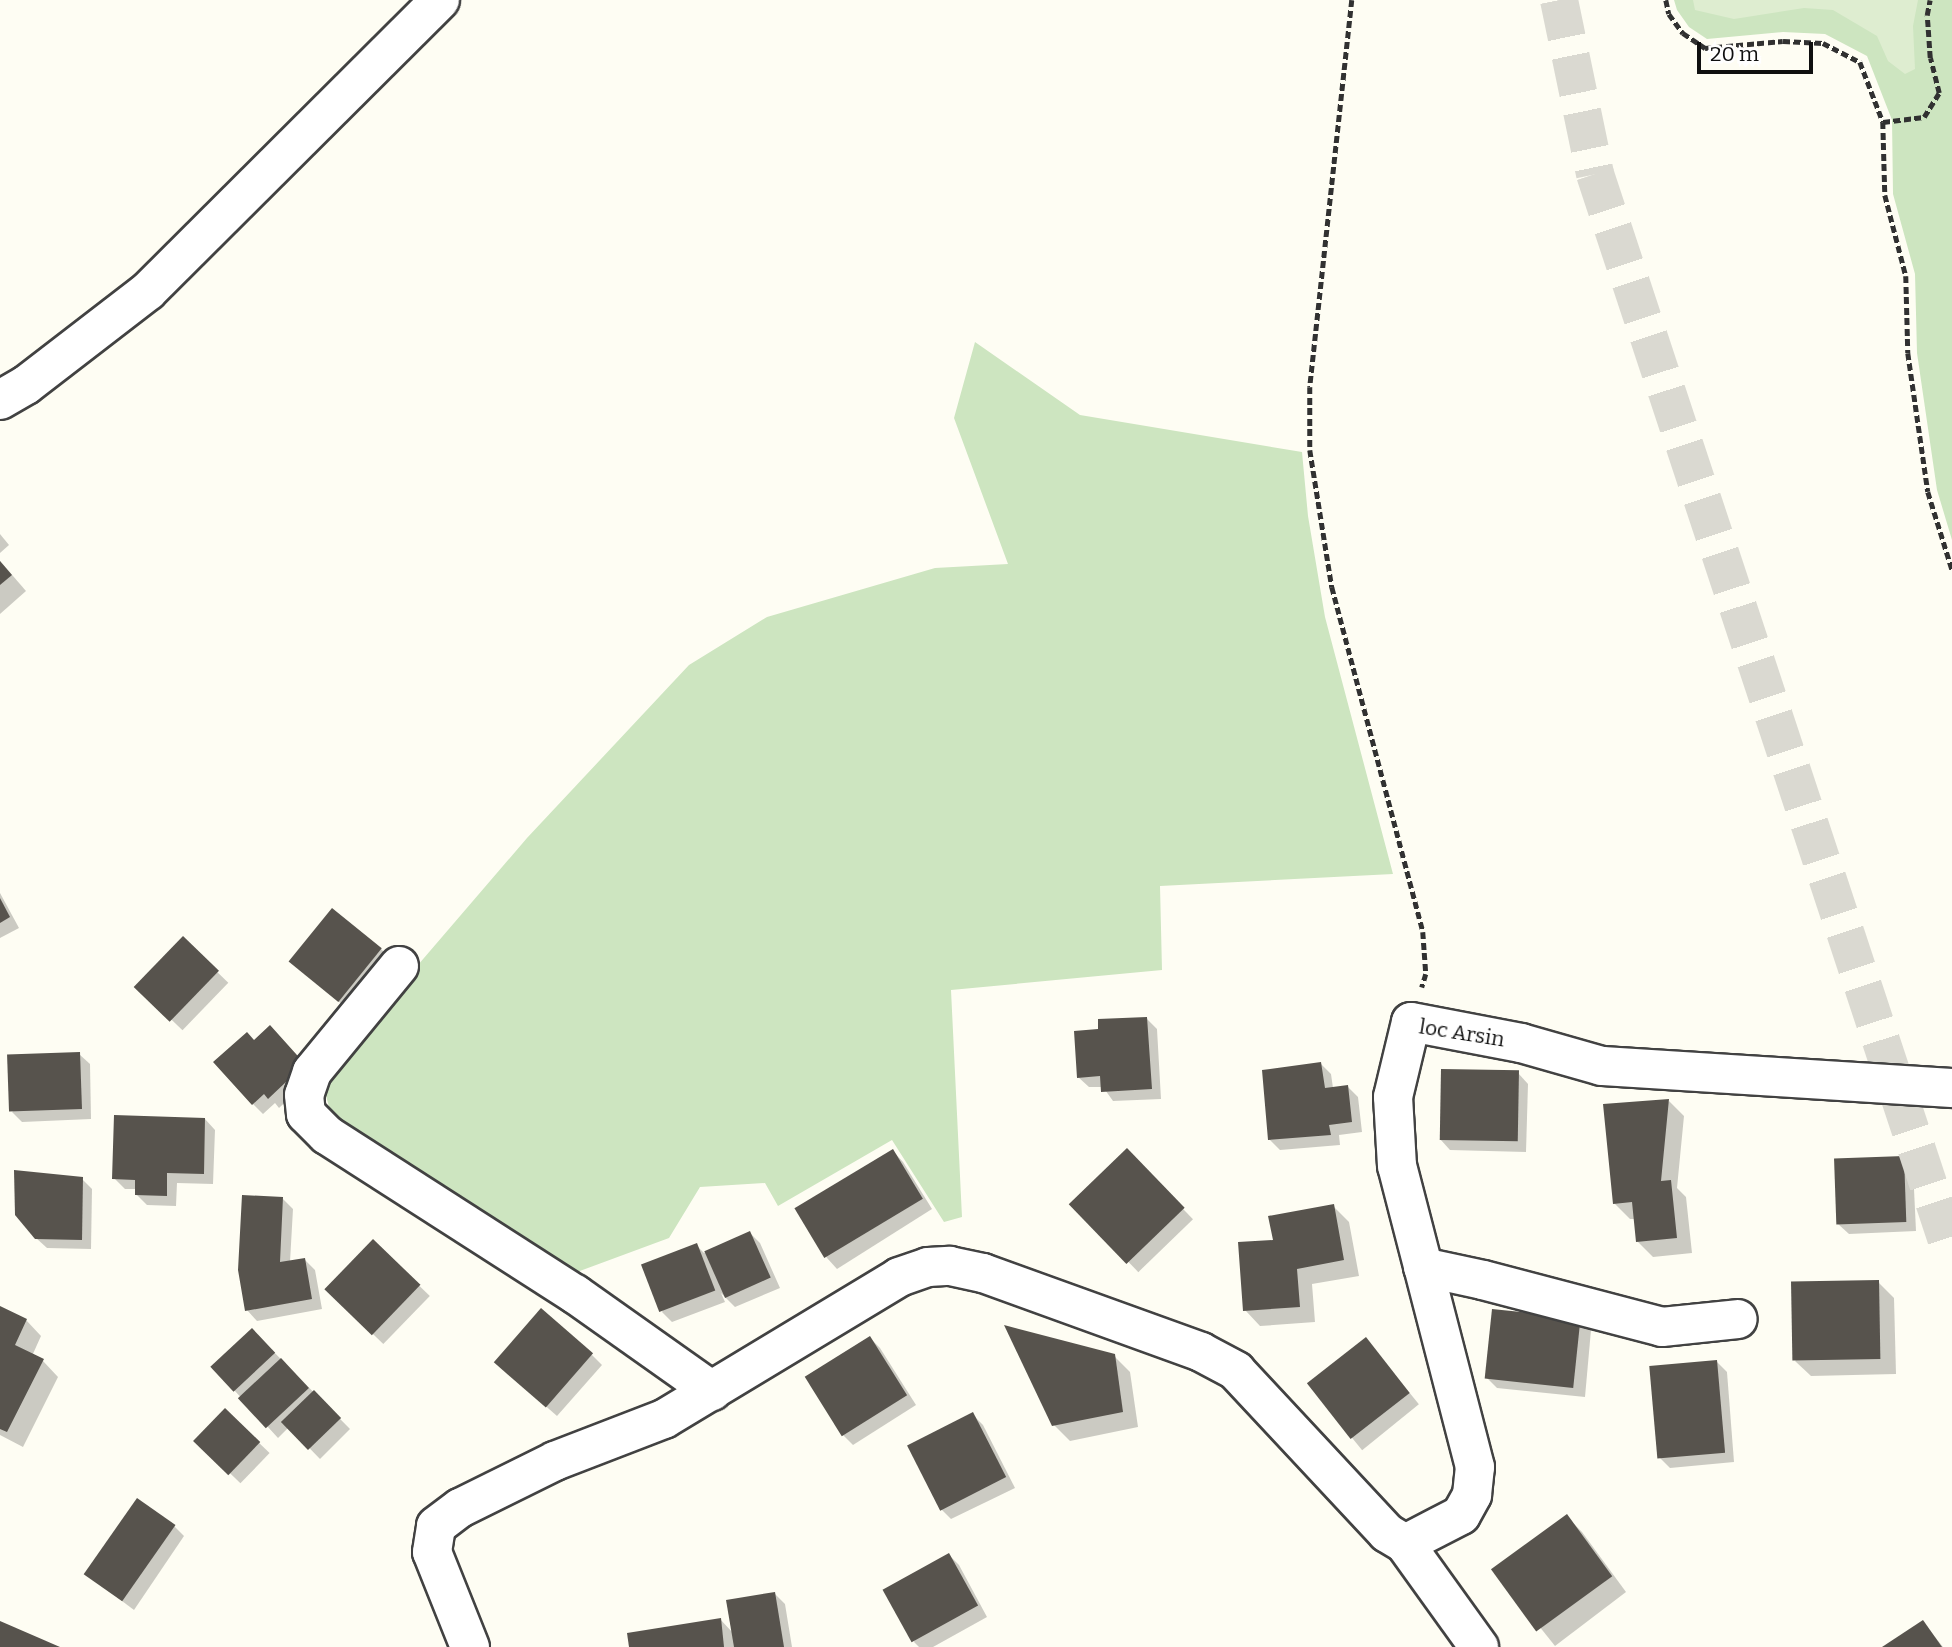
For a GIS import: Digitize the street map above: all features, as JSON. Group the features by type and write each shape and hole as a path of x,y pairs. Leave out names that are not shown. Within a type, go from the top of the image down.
{"street":[{"path":"9,382 148,291 440,0"},
{"path":"399,966 312,1072 304,1096 306,1114 327,1135 575,1294 712,1391"},
{"name":"loc Arsin","path":"1405,1544 1461,1515 1472,1495 1475,1467 1397,1166 1393,1097 1411,1022 1521,1043 1602,1066 1952,1088"},
{"path":"470,1647 432,1552 436,1526 460,1508 555,1461 664,1419 899,1278 928,1267 961,1268 983,1273 1201,1352 1236,1371 1387,1533 1405,1544 1479,1647"},
{"path":"1423,1267 1662,1327 1738,1319"}],"path":[{"path":"1352,0 1310,387 1310,450 1332,587 1423,932 1426,974 1411,1022"},
{"path":"1666,0 1669,14 1683,33 1705,48 1783,41 1823,43 1860,62 1883,122 1885,195 1906,276 1908,353 1928,492 1952,569"},
{"path":"1883,122 1924,117 1939,93 1930,58 1927,15 1930,0"}],"green space":[{"path":"1674,0 1952,0 1952,540 1937,490 1917,353 1915,274 1893,194 1892,120 1867,56 1825,34 1783,32 1707,39 1689,27 1677,10"},
{"path":"1693,0 1918,0 1913,26 1915,69 1905,74 1888,61 1877,36 1833,10 1804,8 1734,19 1695,10"},
{"path":"975,342 1080,415 1302,452 1308,516 1325,617 1393,874 1160,886 1162,970 951,990 962,1217 944,1222 892,1140 778,1206 765,1183 700,1187 669,1238 569,1275 333,1121 321,1078 527,838 689,665 767,617 935,568 1008,564 954,418"}],"building":[{"path":"0,561 12,575 0,585"},
{"path":"0,898 10,917 0,923"},
{"path":"332,908 382,948 338,1002 289,962"},
{"path":"183,936 219,971 170,1022 134,987"},
{"path":"1147,1017 1152,1089 1101,1092 1100,1076 1077,1078 1074,1031 1098,1029 1098,1019"},
{"path":"270,1025 305,1064 268,1099 264,1094 252,1105 213,1062 247,1032 254,1040"},
{"path":"80,1052 82,1109 9,1112 7,1055"},
{"path":"1321,1062 1325,1088 1348,1085 1352,1122 1329,1125 1331,1135 1268,1140 1262,1070"},
{"path":"1441,1069 1519,1070 1518,1141 1440,1140"},
{"path":"1669,1099 1661,1181 1671,1180 1677,1238 1636,1242 1632,1202 1613,1204 1603,1104"},
{"path":"114,1115 205,1118 204,1174 167,1173 167,1196 135,1195 135,1180 112,1179"},
{"path":"1127,1148 1185,1208 1126,1264 1069,1204"},
{"path":"893,1149 923,1199 824,1258 794,1208"},
{"path":"1904,1156 1906,1222 1836,1224 1834,1158"},
{"path":"14,1170 83,1177 82,1240 35,1239 15,1215"},
{"path":"242,1195 283,1197 280,1262 305,1258 312,1299 245,1311 238,1270"},
{"path":"1334,1204 1344,1260 1297,1269 1300,1307 1243,1311 1238,1242 1273,1240 1268,1216"},
{"path":"750,1231 771,1278 725,1298 704,1251"},
{"path":"373,1239 420,1285 372,1335 324,1289"},
{"path":"697,1243 715,1291 659,1312 641,1265"},
{"path":"1879,1280 1880,1359 1792,1361 1791,1282"},
{"path":"0,1306 27,1319 15,1345 44,1359 7,1432 0,1429"},
{"path":"541,1308 593,1353 546,1408 494,1362"},
{"path":"1492,1309 1581,1318 1573,1388 1485,1379"},
{"path":"1004,1325 1115,1354 1123,1412 1052,1426"},
{"path":"252,1328 275,1353 234,1392 210,1367"},
{"path":"870,1336 907,1395 842,1436 805,1377"},
{"path":"1366,1337 1410,1393 1351,1439 1307,1383"},
{"path":"281,1358 309,1388 266,1428 238,1398"},
{"path":"1717,1360 1725,1453 1657,1459 1649,1366"},
{"path":"314,1390 341,1418 308,1450 281,1422"},
{"path":"225,1408 260,1442 228,1475 193,1441"},
{"path":"973,1412 1006,1477 940,1511 907,1446"},
{"path":"137,1498 176,1525 122,1601 84,1574"},
{"path":"1567,1514 1612,1576 1536,1632 1491,1569"},
{"path":"949,1553 978,1605 912,1642 883,1590"},
{"path":"775,1592 784,1647 734,1647 726,1600"},
{"path":"721,1618 724,1647 629,1647 627,1633"},
{"path":"1923,1620 1942,1647 1882,1647"},
{"path":"0,1621 60,1647 0,1647"}],"tunnel":[{"path":"1559,0 1595,174 1952,1256"}]}
